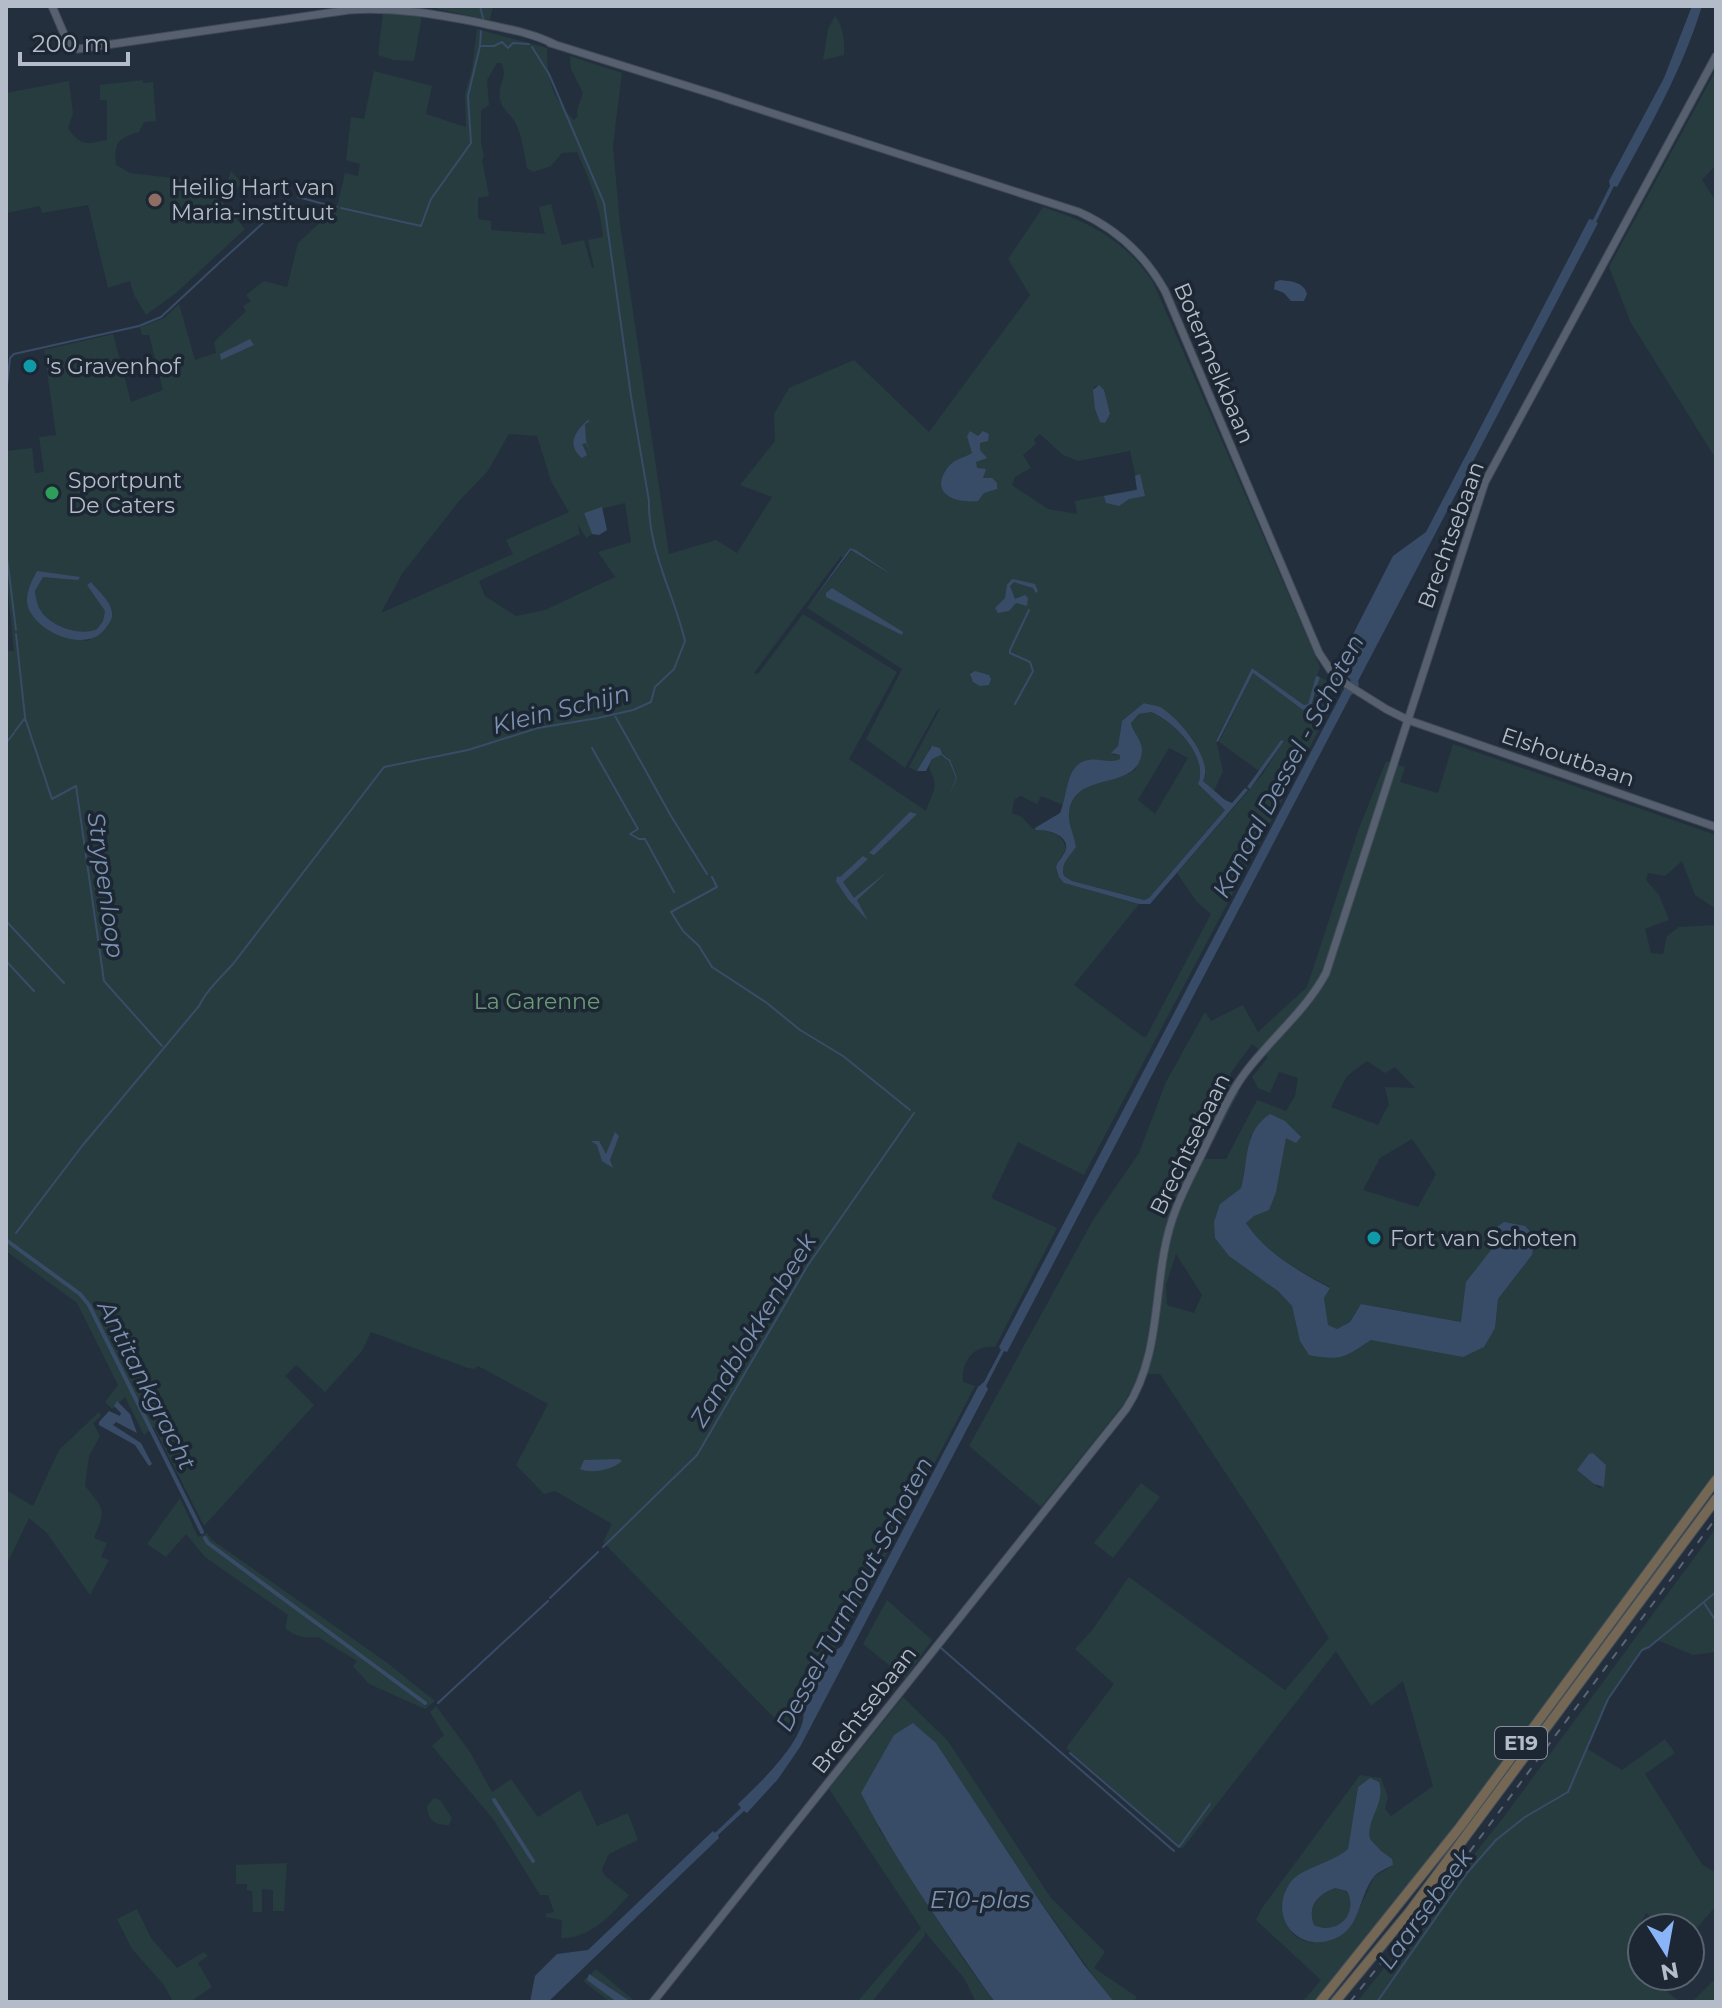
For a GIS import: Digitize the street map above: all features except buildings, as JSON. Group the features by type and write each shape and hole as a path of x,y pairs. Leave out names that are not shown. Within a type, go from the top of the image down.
{"highway":[{"name":"E19","path":"1320,2002 1460,1827 1716,1480"},
{"name":"E19","path":"1335,2002 1410,1911 1716,1499"}],"main road":[{"name":"Botermelkbaan","path":"52,6 67,41 73,48 86,49 349,10 401,9 502,27 1079,212 1114,231 1136,251 1165,291 1323,662 1343,682 1408,720"},
{"name":"Brechtsebaan","path":"653,2002 1131,1402 1153,1344 1162,1256 1175,1211 1237,1083 1311,998 1326,973 1485,482 1716,56"},
{"name":"Elshoutbaan","path":"1408,720 1716,827"}],"green space":[{"path":"438,6 493,6 490,20 438,9"},
{"path":"383,13 422,16 414,61 393,60 378,55"},
{"path":"835,16 843,34 844,55 823,60 828,29"},
{"name":"La Garenne","path":"477,29 547,48 552,87 560,104 574,120 578,116 583,93 571,69 570,56 622,73 613,146 620,224 669,554 716,540 737,553 772,497 740,485 775,441 774,414 789,388 854,360 929,432 1030,295 1008,259 1043,207 1105,234 1142,267 1153,282 1320,667 1308,704 1304,705 1252,668 1216,740 1223,771 1214,791 1203,781 1206,775 1184,730 1167,713 1144,703 1121,725 1118,746 1113,755 1120,755 1120,759 1112,762 1089,760 1068,781 1063,805 1041,796 1037,804 1021,796 1014,800 1012,813 1022,817 1032,828 1061,838 1066,849 1059,860 1064,883 1139,904 1074,985 1142,1036 1146,1037 1211,914 1196,901 1177,873 1262,775 1284,741 1281,740 1259,771 1219,742 1253,673 1303,710 1315,698 1320,677 1327,681 1317,699 1331,707 1084,1175 1018,1142 991,1198 1057,1228 995,1347 980,1349 966,1362 963,1382 975,1386 842,1639 834,1648 811,1660 797,1687 799,1707 787,1731 603,1542 612,1524 555,1491 544,1494 516,1465 548,1404 478,1366 468,1368 371,1332 362,1351 325,1392 296,1365 285,1376 314,1405 204,1526 154,1427 144,1435 125,1397 112,1409 105,1402 118,1385 77,1303 6,1251 6,651 14,651 6,572 6,451 32,448 35,473 44,472 39,437 56,435 44,350 113,334 131,402 163,390 149,335 142,335 140,327 164,318 179,304 195,360 216,353 214,342 246,311 243,306 251,301 246,295 264,281 287,287 298,243 337,207 345,173 358,176 360,164 346,160 351,117 364,119 374,71 432,86 426,114 466,127 465,94","holes":["497,63 501,63 504,72 500,99 519,130 527,168 533,172 551,166 562,153 577,152 594,193 602,226 603,237 588,240 594,268 584,240 562,245 551,204 539,207 545,234 491,230 491,221 478,219 478,198 489,196 481,142 481,110 489,105 487,80","1098,385 1110,416 1096,413 1094,387","509,434 537,436 551,481 569,512 506,540 513,554 381,613 402,574 459,501 487,472","1040,434 1063,455 1078,461 1130,451 1138,489 1075,501 1077,514 1048,509 1012,485 1015,477 1031,468 1023,455 1036,444 1034,439","625,503 631,542 598,552 615,577 545,610 516,616 485,596 479,581 580,534 577,523 586,538 592,534 584,513","850,548 887,574 852,550 807,608 902,669 866,739 905,768 941,707 909,767 917,771 930,747 940,748 941,754 949,761 941,755 932,759 929,768 934,786 926,811 849,759 897,672 803,614 758,674 754,673","37,571 43,576 35,591 38,607 54,623 76,631 97,629 105,611 87,585 91,582 113,614 88,641 62,636 31,614"]},
{"path":"1716,70 1716,165 1702,180 1716,201 1716,459 1631,323 1609,267"},
{"path":"143,80 143,83 153,82 156,121 144,122 139,132 118,142 116,165 130,173 199,181 204,189 219,197 211,217 215,219 231,171 242,183 223,203 245,229 176,293 146,315 130,281 108,288 88,205 42,213 40,206 7,213 6,271 6,93 69,81 73,113 68,128 81,141 89,143 107,140 107,100 100,100 100,85"},
{"path":"1150,712 1160,717 1188,742 1199,763 1198,784 1225,810 1144,900 1072,881 1063,872 1066,860 1076,847 1068,822 1073,797 1092,785 1136,769 1138,740 1131,723 1140,714","holes":["1169,748 1188,758 1155,814 1138,800"]},
{"path":"1453,744 1716,835 1716,909 1695,895 1682,861 1665,876 1648,873 1646,880 1659,895 1669,920 1645,929 1651,953 1663,954 1667,936 1679,927 1716,925 1716,1474 1457,1825 1316,2002 1302,2002 1321,1980 1256,1920 1360,1775 1381,1778 1388,1797 1385,1809 1391,1816 1433,1786 1403,1681 1371,1706 1336,1651 1182,1849 1066,1748 1114,1684 1075,1649 1093,1629 1129,1577 1285,1690 1329,1638 1262,1528 1160,1374 1140,1374 1123,1405 1041,1507 969,1446 1093,1220 1139,1153 1166,1082 1205,1012 1211,1021 1243,1005 1258,1032 1307,987 1358,831 1386,761 1405,767 1400,782 1438,793","holes":["1252,1044 1268,1057 1252,1077 1258,1088 1270,1093 1279,1072 1298,1078 1295,1096 1286,1111 1257,1100 1226,1159 1204,1159 1239,1092 1230,1074","1367,1061 1385,1073 1395,1067 1415,1088 1385,1087 1389,1104 1378,1125 1331,1107 1347,1076","1251,1135 1300,1137 1286,1138 1265,1195 1246,1223 1263,1243 1284,1260 1330,1287 1324,1298 1327,1325 1337,1329 1350,1322 1361,1304 1462,1322 1470,1284 1503,1236 1494,1229 1532,1255 1498,1299 1495,1328 1371,1340 1353,1352 1296,1319 1292,1306 1278,1291 1220,1204 1241,1188","1412,1139 1436,1174 1418,1207 1363,1190 1380,1158","1176,1254 1202,1295 1194,1313 1167,1305 1166,1285","1593,1453 1606,1465 1604,1486 1599,1488 1577,1470","1370,1778 1370,1839 1393,1865 1374,1877 1356,1916 1313,1943 1300,1939 1293,1934 1286,1921 1283,1904 1286,1892 1301,1875 1348,1849 1358,1787"]},
{"path":"99,1412 101,1416 93,1423 100,1436 89,1456 85,1486 102,1510 94,1538 107,1543 101,1557 109,1560 90,1595 47,1533 29,1518 6,1566 6,1490 33,1506 59,1450"},
{"path":"1141,1483 1160,1497 1113,1558 1094,1543"},
{"path":"180,1498 198,1537 207,1533 212,1540 386,1662 435,1701 425,1709 369,1684 353,1666 357,1661 318,1637 309,1638 288,1631 285,1628 288,1615 205,1557 186,1534 166,1557 147,1544"},
{"path":"1716,1528 1716,1652 1693,1655 1657,1640 1642,1650 1608,1699 1586,1748 1622,1770 1665,1739 1675,1753 1645,1774 1702,1864 1716,1873 1716,1906 1706,1918 1706,1912 1626,1912 1626,1992 1668,1992 1680,2002 1509,2002 1506,1999 1503,2002 1357,2002 1503,1818"},
{"path":"887,1600 932,1640 905,1678 863,1644"},
{"path":"903,1697 948,1741 1051,1898 1105,1952 1094,1968 1137,1997 1133,2002 1114,2002 1104,1991 1012,1861 936,1744 913,1723 879,1829 995,2002 976,2002 964,1978 924,1931 925,1935 872,2002 857,2002 921,1928 829,1789"},
{"path":"436,1706 470,1752 492,1792 511,1779 538,1817 580,1790 597,1826 628,1813 638,1840 609,1854 602,1869 604,1875 629,1895 591,1930 561,1938 562,1920 546,1917 546,1914 554,1912 548,1895 540,1895 493,1819 432,1746 444,1735 430,1712"},
{"path":"434,1798 440,1800 452,1818 449,1825 431,1819 427,1806"},
{"path":"287,1863 284,1911 273,1911 273,1890 262,1889 262,1912 253,1912 252,1891 247,1890 247,1884 236,1884 236,1865"},
{"path":"1335,1888 1347,1891 1350,1900 1348,1915 1331,1928 1314,1925 1312,1913 1315,1902"},
{"path":"137,1909 151,1938 177,1968 204,1952 208,1956 198,1963 212,1987 190,2002 173,2002 164,1985 132,1949 117,1919"},
{"path":"596,1969 636,2002 610,2002 583,1981"},
{"path":"1716,1978 1716,2002 1692,2002 1706,1992"}],"water":[{"path":"1692,6 1702,6 1685,53 1653,121 1617,187 1614,186 1598,223 1358,681 1355,693 1351,695 1007,1352 1004,1351 986,1386 988,1389 800,1747 778,1779 747,1813 744,1811 718,1835 719,1838 548,2002 530,2002 535,1976 557,1954 588,1950 741,1808 738,1804 776,1765 793,1742 803,1720 800,1689 805,1674 815,1663 842,1646 978,1387 984,1382 1001,1350 999,1347 1351,680 1345,650 1393,556 1426,532 1589,219 1593,220 1610,186 1609,181 1664,78"},
{"path":"1280,280 1303,287 1307,294 1304,301 1291,301 1284,293 1274,289 1275,282"},
{"path":"250,339 254,345 221,360 220,354"},
{"path":"1099,385 1104,390 1110,414 1105,423 1100,422 1095,409 1093,390"},
{"path":"588,420 585,424 586,441 591,452 586,443 582,444 587,455 582,458 573,443 579,429"},
{"path":"970,431 978,436 983,431 989,434 988,441 980,443 980,450 987,458 976,462 977,468 986,469 983,478 992,478 997,483 997,489 984,493 978,501 952,498 942,489 941,483 951,464 972,453 967,436"},
{"path":"1140,474 1145,496 1129,499 1119,506 1106,503 1104,496 1137,490 1135,476"},
{"path":"602,507 607,530 599,535 592,534 584,513"},
{"path":"850,548 892,575 851,550 808,607"},
{"path":"37,571 80,577 78,580 43,577 35,591 45,616 75,631 97,629 105,611 87,585 91,582 111,609 111,619 105,629 96,637 71,639 58,635 37,621 27,601"},
{"path":"1012,579 1035,584 1038,591 1036,593 1033,588 1014,582 1010,586 1015,599 1025,595 1028,598 1027,606 1016,603 1009,611 998,613 995,608 1005,598 1007,585"},
{"path":"832,588 903,632 902,635 826,597"},
{"path":"1252,668 1304,705 1308,704 1316,676 1320,677 1311,706 1303,710 1253,673 1218,742 1216,741"},
{"path":"975,671 989,675 989,685 980,686 973,682 970,674"},
{"path":"1144,703 1162,708 1186,731 1200,752 1204,762 1203,781 1232,803 1245,788 1248,790 1150,904 1139,904 1064,883 1056,867 1066,849 1064,840 1056,834 1035,828 1060,813 1068,781 1081,762 1120,759 1120,755 1111,753 1118,746 1122,721","holes":["1151,712 1188,742 1199,763 1198,784 1225,810 1149,898 1144,900 1072,881 1064,876 1063,868 1076,847 1069,817 1073,799 1082,790 1130,772 1138,763 1142,750 1131,723 1139,714"]},
{"path":"1281,740 1284,741 1250,789 1247,787"},
{"path":"932,746 940,748 950,760 957,778 949,796 956,778 949,761 941,755 932,759 926,771 917,771"},
{"path":"910,812 917,814 874,855 869,853"},
{"path":"863,856 868,859 843,882 854,898 888,871 857,900 868,921 836,881 837,876 840,877"},
{"path":"1270,1114 1285,1121 1301,1137 1296,1143 1286,1138 1276,1192 1269,1210 1246,1223 1273,1252 1330,1288 1324,1298 1328,1325 1337,1329 1350,1322 1361,1304 1461,1322 1466,1282 1502,1236 1494,1229 1504,1222 1525,1226 1535,1237 1532,1255 1498,1299 1495,1328 1484,1347 1463,1357 1371,1340 1342,1356 1328,1358 1309,1355 1300,1341 1292,1306 1278,1291 1229,1256 1215,1238 1214,1222 1220,1204 1241,1188 1251,1138 1261,1121"},
{"path":"615,1132 619,1136 610,1160 613,1168 602,1161 597,1145 591,1141 599,1141 606,1154"},
{"path":"117,1401 130,1414 137,1433 116,1422 113,1425 141,1443 152,1464 149,1466 135,1445 99,1425 109,1411 120,1416 121,1413 114,1406"},
{"path":"1593,1453 1606,1465 1604,1487 1594,1484 1577,1470"},
{"path":"584,1460 622,1461 607,1469 580,1469"},
{"name":"E10-plas","path":"913,1723 936,1743 1041,1903 1114,2002 995,2002 986,1990 904,1869 861,1793 894,1735"},
{"path":"1370,1778 1379,1782 1380,1797 1371,1824 1370,1839 1392,1859 1393,1865 1373,1878 1347,1931 1326,1941 1312,1942 1291,1931 1282,1909 1284,1896 1295,1878 1348,1849 1358,1787","holes":["1335,1888 1347,1891 1350,1908 1344,1921 1331,1928 1314,1925 1312,1912 1315,1902"]},
{"path":"589,1974 631,2002 617,2002 587,1980"}],"waterway":[{"name":"Klein Schijn","path":"480,6 483,18"},
{"name":"Klein Schijn","path":"481,31 480,46 494,46 502,42 508,48 513,43 529,44"},
{"path":"341,208 421,226 431,199 471,143 468,96 480,46"},
{"name":"Klein Schijn","path":"16,1233 82,1146 233,964 384,767 468,750 538,728 633,710 651,702 655,687 674,669 685,641 653,537 604,203 549,74 532,47"},
{"path":"298,197 331,206"},
{"path":"219,263 286,202"},
{"path":"6,394 10,358 14,354 139,326 161,317 218,264"},
{"path":"6,535 6,544"},
{"path":"6,549 16,630"},
{"path":"1015,704 1033,671 1030,662 1010,653 1029,610"},
{"path":"16,634 25,717"},
{"name":"Zandblokkenbeek","path":"614,714 707,874"},
{"name":"Strypenloop","path":"15,731 25,718 52,799 76,786 104,981 162,1046"},
{"name":"Strypenloop","path":"6,743 14,733"},
{"name":"Zandblokkenbeek","path":"592,748 638,829 630,834 645,839 674,892"},
{"name":"Zandblokkenbeek","path":"712,877 717,887 671,912 712,967 767,1003 800,1030 843,1056 910,1110"},
{"path":"6,921 64,983"},
{"path":"6,961 34,991"},
{"name":"Zandblokkenbeek","path":"603,1547 697,1455 808,1265 914,1113"},
{"name":"Antitankgracht","path":"6,1240 80,1294 89,1305 202,1532"},
{"name":"Antitankgracht","path":"205,1538 425,1703"},
{"name":"Zandblokkenbeek","path":"550,1598 598,1552"},
{"name":"Laarsebeek","path":"1377,2002 1467,1873 1496,1840 1525,1817 1568,1792 1608,1699 1642,1650 1716,1592"},
{"name":"Zandblokkenbeek","path":"438,1703 548,1601"},
{"path":"1704,1603 1716,1621"},
{"path":"941,1648 1174,1851"},
{"path":"1070,1753 1179,1847 1210,1804"},
{"name":"Antitankgracht","path":"494,1800 533,1861"}],"railway":[{"path":"1350,2002 1465,1858 1716,1518"}],"place":[{"name":"Heilig Hart van Maria-instituut","path":"155,200"},
{"name":"'s Gravenhof","path":"30,366"},
{"name":"Sportpunt De Caters","path":"52,493"},
{"name":"Fort van Schoten","path":"1374,1238"}],"water label":[{"name":"Kanaal Dessel - Schoten","path":"1288,766"},
{"name":"Dessel-Turnhout-Schoten","path":"854,1594"}]}
